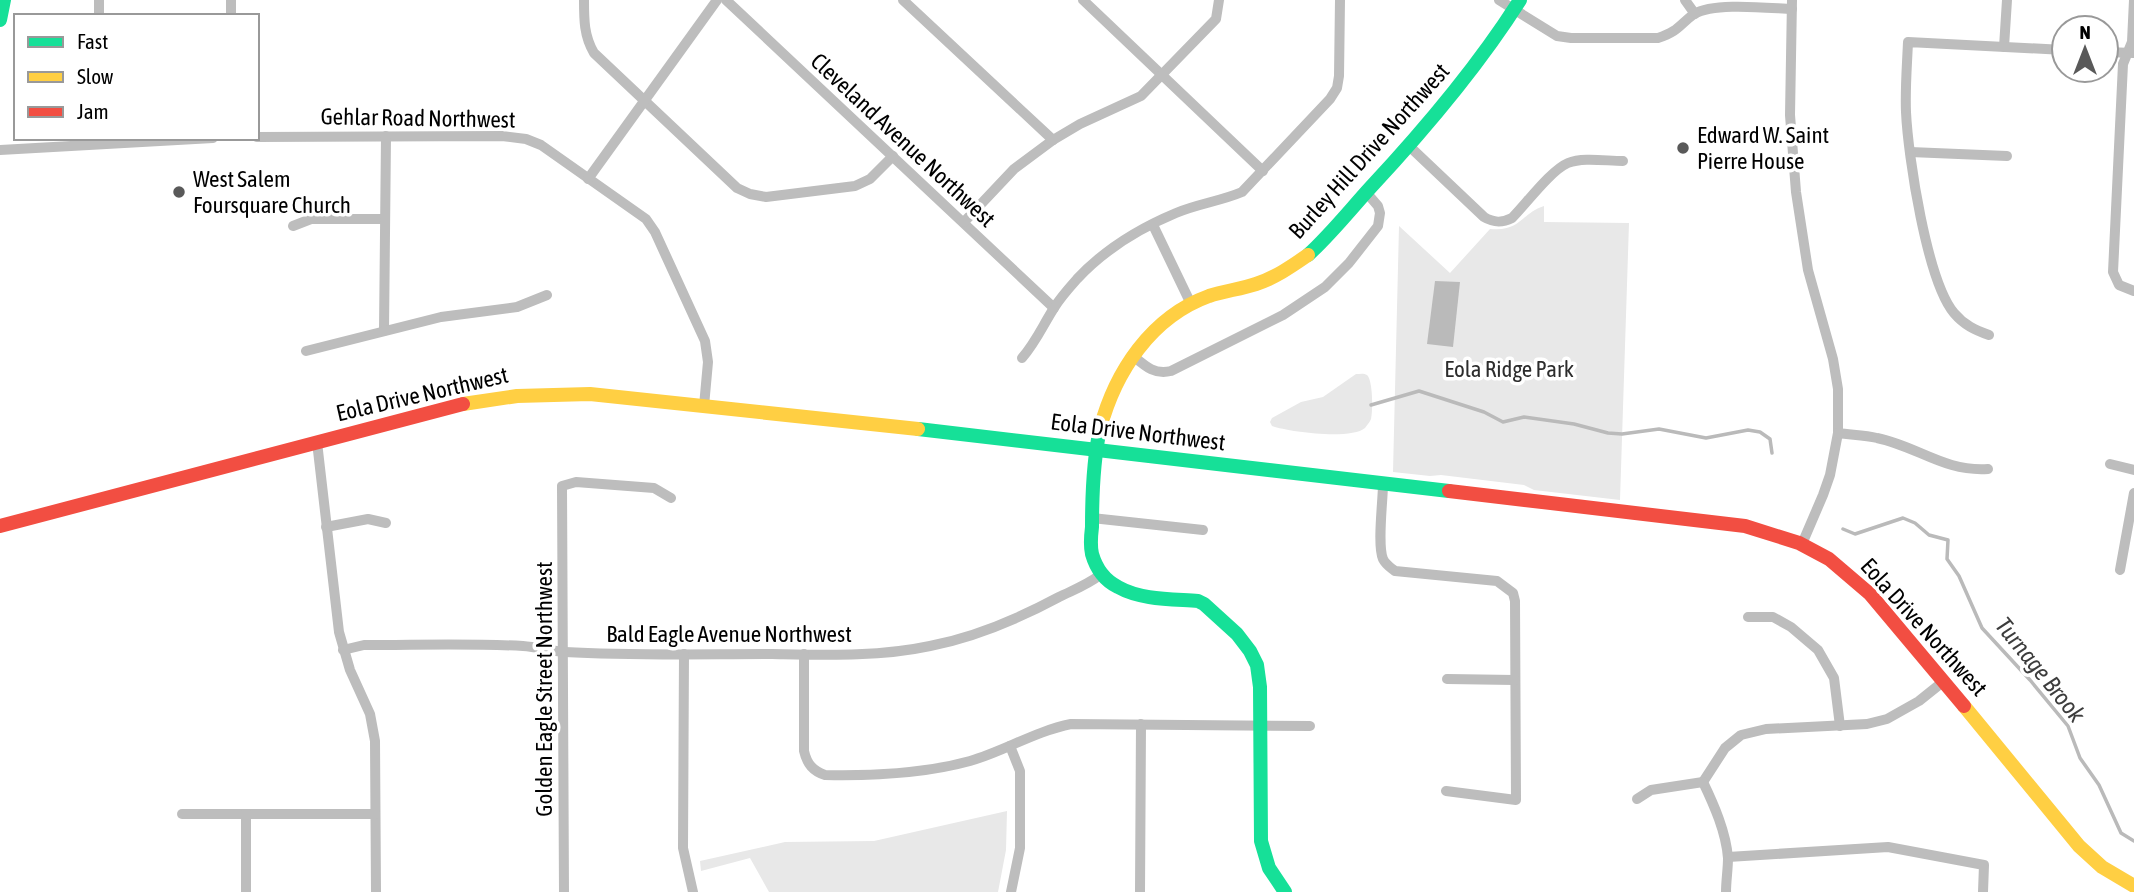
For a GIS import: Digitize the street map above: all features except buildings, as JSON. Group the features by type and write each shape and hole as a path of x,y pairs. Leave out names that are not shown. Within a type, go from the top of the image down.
{"main road":[{"path":"0,20 4,0"},
{"name":"Burley Hill Drive Northwest","path":"1100,575 1091,551 1098,432 1111,390 1132,355 1159,327 1191,304 1205,297 1263,281 1310,253 1478,64 1517,5"},
{"name":"Eola Drive Northwest","path":"0,526 463,404 525,394 590,393 1096,449 1745,526 1802,544 1827,558 1859,582 2079,846 2102,867 2134,886"},
{"path":"1100,575 1116,589 1198,601 1214,611 1250,651 1259,678 1261,841 1265,861 1275,883 1284,892"}],"street":[{"path":"584,0 584,28 594,53 737,188 766,197 855,186 870,179 893,156"},
{"path":"588,179 717,0"},
{"name":"Cleveland Avenue Northwest","path":"726,0 1054,307"},
{"path":"903,0 1053,140"},
{"path":"1083,0 1263,171"},
{"path":"964,222 1014,169 1053,140 1080,124 1141,96 1216,19 1219,0"},
{"path":"1022,358 1035,344 1054,307 1101,256 1128,237 1176,213 1224,200 1242,191 1331,99 1337,88 1340,0"},
{"path":"1499,0 1517,5 1557,36 1571,38 1658,38 1671,33 1695,14 1710,8 1792,4 1790,115 1796,192 1808,270 1833,359 1838,389 1838,433 1830,475 1802,544"},
{"path":"1685,0 1695,14"},
{"path":"2004,47 2007,0"},
{"path":"2134,0 2131,53 2123,64 2112,272 2119,285 2134,291"},
{"path":"1989,335 1964,324 1945,301 1935,278 1910,152 1906,102 1908,43 2050,49"},
{"path":"384,331 386,136"},
{"name":"Gehlar Road Northwest","path":"259,137 502,136 526,139 541,145 646,219 655,232 705,341 708,362 704,406"},
{"path":"0,150 178,140"},
{"path":"1408,145 1484,217 1496,222 1512,218 1558,169 1568,163 1623,161"},
{"path":"1910,152 2007,156"},
{"path":"1132,355 1153,371 1171,371 1312,298 1338,275 1378,226 1378,206 1365,191"},
{"path":"293,226 311,219 385,219"},
{"path":"1153,225 1191,304"},
{"path":"306,351 441,317 517,306 547,295"},
{"path":"1838,433 1877,438 1939,462 1970,470 1988,469"},
{"path":"317,442 339,632 350,670 370,714 375,741 376,892"},
{"path":"2110,464 2134,470"},
{"name":"Golden Eagle Street Northwest","path":"564,892 562,486 576,482 654,488 671,498"},
{"path":"1384,484 1381,555 1385,563 1395,570 1497,581 1513,593 1515,601 1516,800 1446,791"},
{"path":"2120,570 2134,493"},
{"path":"1092,518 1203,530"},
{"path":"326,527 368,519 386,523"},
{"name":"Bald Eagle Avenue Northwest","path":"343,650 364,645 499,645 563,652 873,654 955,640 1025,615 1066,593 1088,585 1100,575"},
{"path":"1748,617 1773,617 1791,627 1818,650 1834,678 1840,726"},
{"path":"684,654 683,848 694,892"},
{"path":"804,654 804,751 811,768 825,775 904,772 970,761 1055,727 1071,724 1310,726"},
{"path":"1447,679 1514,680"},
{"path":"1637,799 1651,790 1703,782 1725,748 1741,735 1766,729 1867,724 1886,719 1919,701 1944,681"},
{"path":"1140,892 1141,724"},
{"path":"1010,746 1020,771 1020,848 1011,892"},
{"path":"1703,782 1721,827 1728,857 1726,892"},
{"path":"182,814 374,814"},
{"path":"246,814 246,892"},
{"path":"1728,857 1888,847 1984,865 1983,892"},
{"path":"2133,892 2134,886"}],"green space":[{"name":"Eola Ridge Park","path":"1544,206 1544,222 1629,223 1620,500 1534,490 1524,485 1393,472 1399,226 1450,273 1490,229 1508,228"},
{"path":"1356,374 1367,375 1370,383 1372,415 1365,428 1358,432 1334,434 1292,431 1272,426 1272,418 1301,402 1323,397"},
{"path":"1007,811 1006,850 998,892 769,892 750,858 701,871 700,861 785,842 874,841"}],"shaded area":[{"path":"1435,281 1460,282 1453,347 1427,344"}],"waterway":[{"name":"Turnage Brook","path":"1371,405 1419,391 1484,412 1503,422 1524,417 1574,424 1608,433 1659,429 1706,438 1748,430 1760,432 1770,439 1772,453"},
{"name":"Turnage Brook","path":"1843,529 1855,534 1903,518 1915,523 1929,535 1948,540 1947,559 1959,576 1982,628 2068,726 2080,758 2099,785 2121,833 2134,841"}],"traffic: fast":[{"path":"0,20 4,0"},
{"path":"1308,255 1430,121 1486,50 1520,0"},
{"path":"918,429 1449,491"},
{"path":"1100,429 1093,478 1091,540 1092,554 1098,569 1109,581 1127,591 1147,597 1198,601 1204,604 1237,634 1257,665 1260,687 1261,841 1269,868 1285,892"}],"traffic: slow":[{"path":"1100,429 1115,387 1138,349 1153,332 1188,305 1270,278 1308,255"},
{"path":"463,404 517,396 590,394 918,429"},
{"path":"1964,706 2079,846 2102,867 2134,886"}],"traffic: jam":[{"path":"0,526 463,404"},
{"path":"1449,491 1745,526 1799,543 1829,559 1870,594 1964,706"}],"place":[{"name":"Edward W. Saint Pierre House","path":"1683,148"},
{"name":"West Salem Foursquare Church","path":"179,192"}]}
